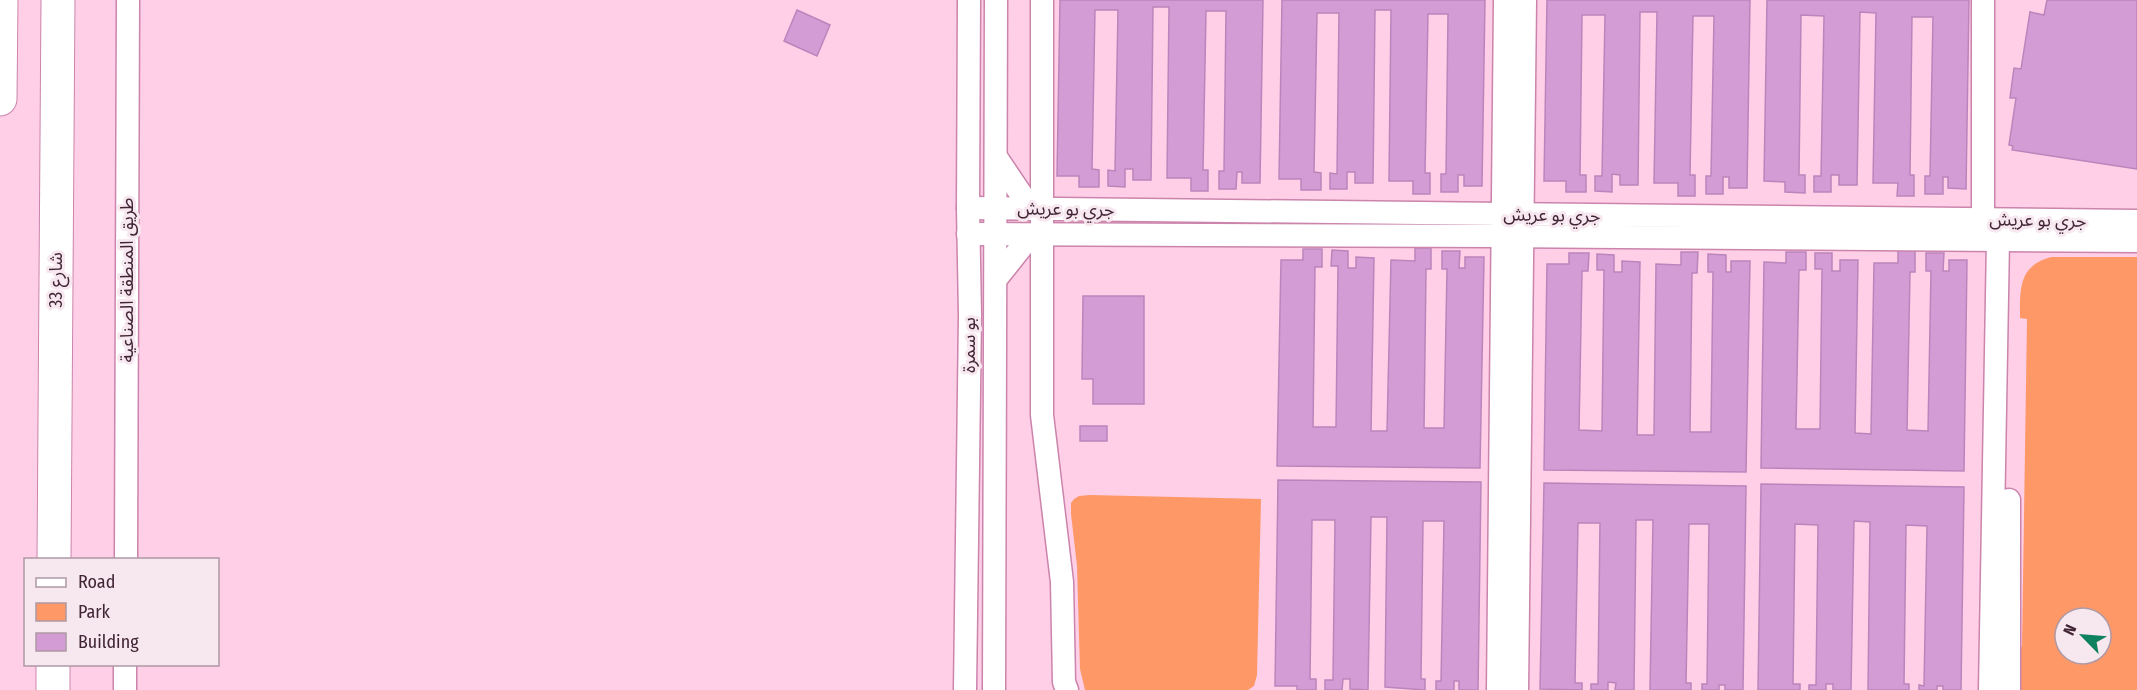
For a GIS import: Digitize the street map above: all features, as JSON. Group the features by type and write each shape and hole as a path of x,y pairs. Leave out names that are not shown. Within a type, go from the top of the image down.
{"highway":[{"path":"0,99 1,0"},
{"name":"شارع 33","path":"54,558 58,0"},
{"path":"53,666 53,690"}],"street":[{"name":"طريق المنطقة الصناعية","path":"126,558 128,0"},
{"name":"بو سمرة","path":"965,690 970,315 969,0"},
{"name":"بو سمرة","path":"994,679 996,0"},
{"path":"1042,0 1036,209 1042,415 1062,582 1064,682 1067,690"},
{"path":"1505,0 1513,225 1517,690"},
{"path":"1498,690 1513,225 1525,0"},
{"path":"1983,0 1983,220"},
{"path":"996,157 1036,209"},
{"name":"جري بو عريش","path":"968,208 2005,240 2137,241"},
{"name":"جري بو عريش","path":"968,234 1036,235 1513,225 1983,220 2137,221"},
{"path":"996,279 1036,235"},
{"path":"1990,690 2005,240"},
{"path":"2005,240 2009,690"},
{"path":"125,666 125,690"},
{"path":"994,679 1007,690"}],"green space":[{"path":"2052,257 2137,257 2137,690 2016,690 2015,647 2022,647 2027,319 2020,318 2020,298 2023,280 2033,266"},
{"path":"1079,496 1261,499 1257,675 1254,686 1248,690 1085,690 1080,669 1077,566 1071,503"}],"building":[{"path":"1060,0 1263,0 1260,183 1242,183 1242,172 1237,172 1236,189 1219,189 1219,171 1224,171 1226,11 1206,11 1203,170 1208,170 1208,191 1191,191 1191,178 1167,178 1169,7 1153,7 1151,180 1133,180 1133,169 1125,169 1125,187 1108,186 1108,170 1115,171 1118,10 1095,10 1092,169 1099,170 1099,187 1079,187 1079,176 1057,176"},
{"path":"1282,0 1485,0 1482,186 1464,186 1464,175 1458,175 1458,192 1441,192 1441,174 1446,174 1448,14 1428,14 1425,173 1430,173 1430,194 1413,194 1413,181 1389,181 1391,10 1375,10 1373,183 1355,183 1355,172 1347,172 1347,189 1330,189 1330,173 1337,174 1339,13 1317,13 1314,172 1321,173 1321,190 1301,190 1301,179 1279,179"},
{"path":"1547,0 1750,0 1747,188 1729,188 1729,177 1723,177 1723,194 1706,194 1706,176 1711,176 1714,16 1693,16 1690,175 1695,175 1695,196 1678,196 1678,183 1654,183 1657,12 1640,12 1638,185 1620,185 1620,175 1612,174 1612,192 1595,191 1595,176 1602,176 1605,15 1582,15 1580,175 1586,175 1586,192 1566,192 1566,181 1544,181"},
{"path":"1767,0 1969,0 1966,189 1948,188 1948,177 1943,177 1943,194 1925,194 1925,176 1930,176 1933,17 1912,17 1910,175 1914,175 1914,196 1897,196 1898,183 1873,183 1876,13 1860,12 1857,185 1839,185 1839,175 1831,175 1831,192 1814,192 1814,176 1821,176 1824,16 1801,15 1799,175 1805,175 1805,193 1785,192 1785,182 1764,181"},
{"path":"2047,0 2137,0 2137,169 2012,150 2013,146 2009,145 2016,98 2010,98 2014,68 2021,69 2030,12 2044,15"},
{"path":"797,10 830,25 817,56 784,41"},
{"path":"1415,248 1431,248 1431,269 1426,269 1424,428 1444,428 1447,269 1442,269 1442,251 1460,251 1459,268 1465,268 1465,257 1484,257 1480,468 1277,466 1281,260 1303,260 1303,249 1322,249 1322,267 1315,267 1313,427 1336,427 1338,266 1331,266 1332,250 1348,251 1348,268 1356,268 1356,257 1374,258 1371,431 1387,431 1391,260 1415,261"},
{"path":"1898,250 1915,250 1915,272 1910,272 1907,430 1928,431 1931,271 1926,271 1926,253 1944,253 1943,271 1949,271 1949,260 1967,260 1964,471 1761,468 1764,262 1786,263 1786,252 1806,252 1806,270 1799,270 1796,429 1820,429 1822,269 1815,269 1815,253 1832,253 1832,271 1840,271 1840,260 1858,260 1855,433 1871,434 1874,263 1898,263"},
{"path":"1681,252 1698,252 1697,273 1692,273 1690,432 1711,432 1713,272 1708,272 1708,254 1726,255 1726,272 1731,272 1731,261 1750,261 1746,472 1544,470 1547,264 1569,264 1569,253 1589,253 1588,271 1582,271 1579,430 1602,431 1604,270 1597,270 1597,254 1614,255 1614,272 1622,272 1622,261 1640,262 1637,435 1654,435 1656,264 1681,265"},
{"path":"1083,296 1144,296 1144,404 1093,404 1093,379 1082,379"},
{"path":"1080,426 1107,426 1107,441 1080,441"},
{"path":"1278,480 1481,482 1478,690 1459,690 1459,681 1454,681 1454,690 1436,690 1436,681 1441,681 1444,521 1423,521 1421,679 1425,679 1425,690 1385,687 1387,517 1371,517 1368,690 1350,689 1350,679 1343,679 1342,690 1325,690 1325,680 1333,680 1335,520 1312,520 1310,679 1316,679 1316,690 1297,690 1297,686 1275,686"},
{"path":"1544,483 1746,486 1743,690 1725,690 1725,685 1719,685 1719,690 1702,690 1702,684 1707,684 1709,524 1689,524 1686,683 1691,683 1691,690 1650,690 1653,520 1636,520 1634,690 1615,690 1616,683 1608,682 1608,690 1591,690 1591,684 1598,684 1600,523 1578,523 1575,683 1582,683 1582,690 1540,689"},
{"path":"1761,484 1964,487 1961,690 1943,690 1943,686 1937,686 1937,690 1919,690 1919,685 1924,686 1927,526 1906,525 1904,684 1909,684 1909,690 1868,690 1870,522 1854,521 1851,690 1833,690 1833,684 1826,684 1826,690 1809,690 1809,685 1816,685 1818,525 1795,524 1793,684 1800,684 1800,690 1758,690"}]}
